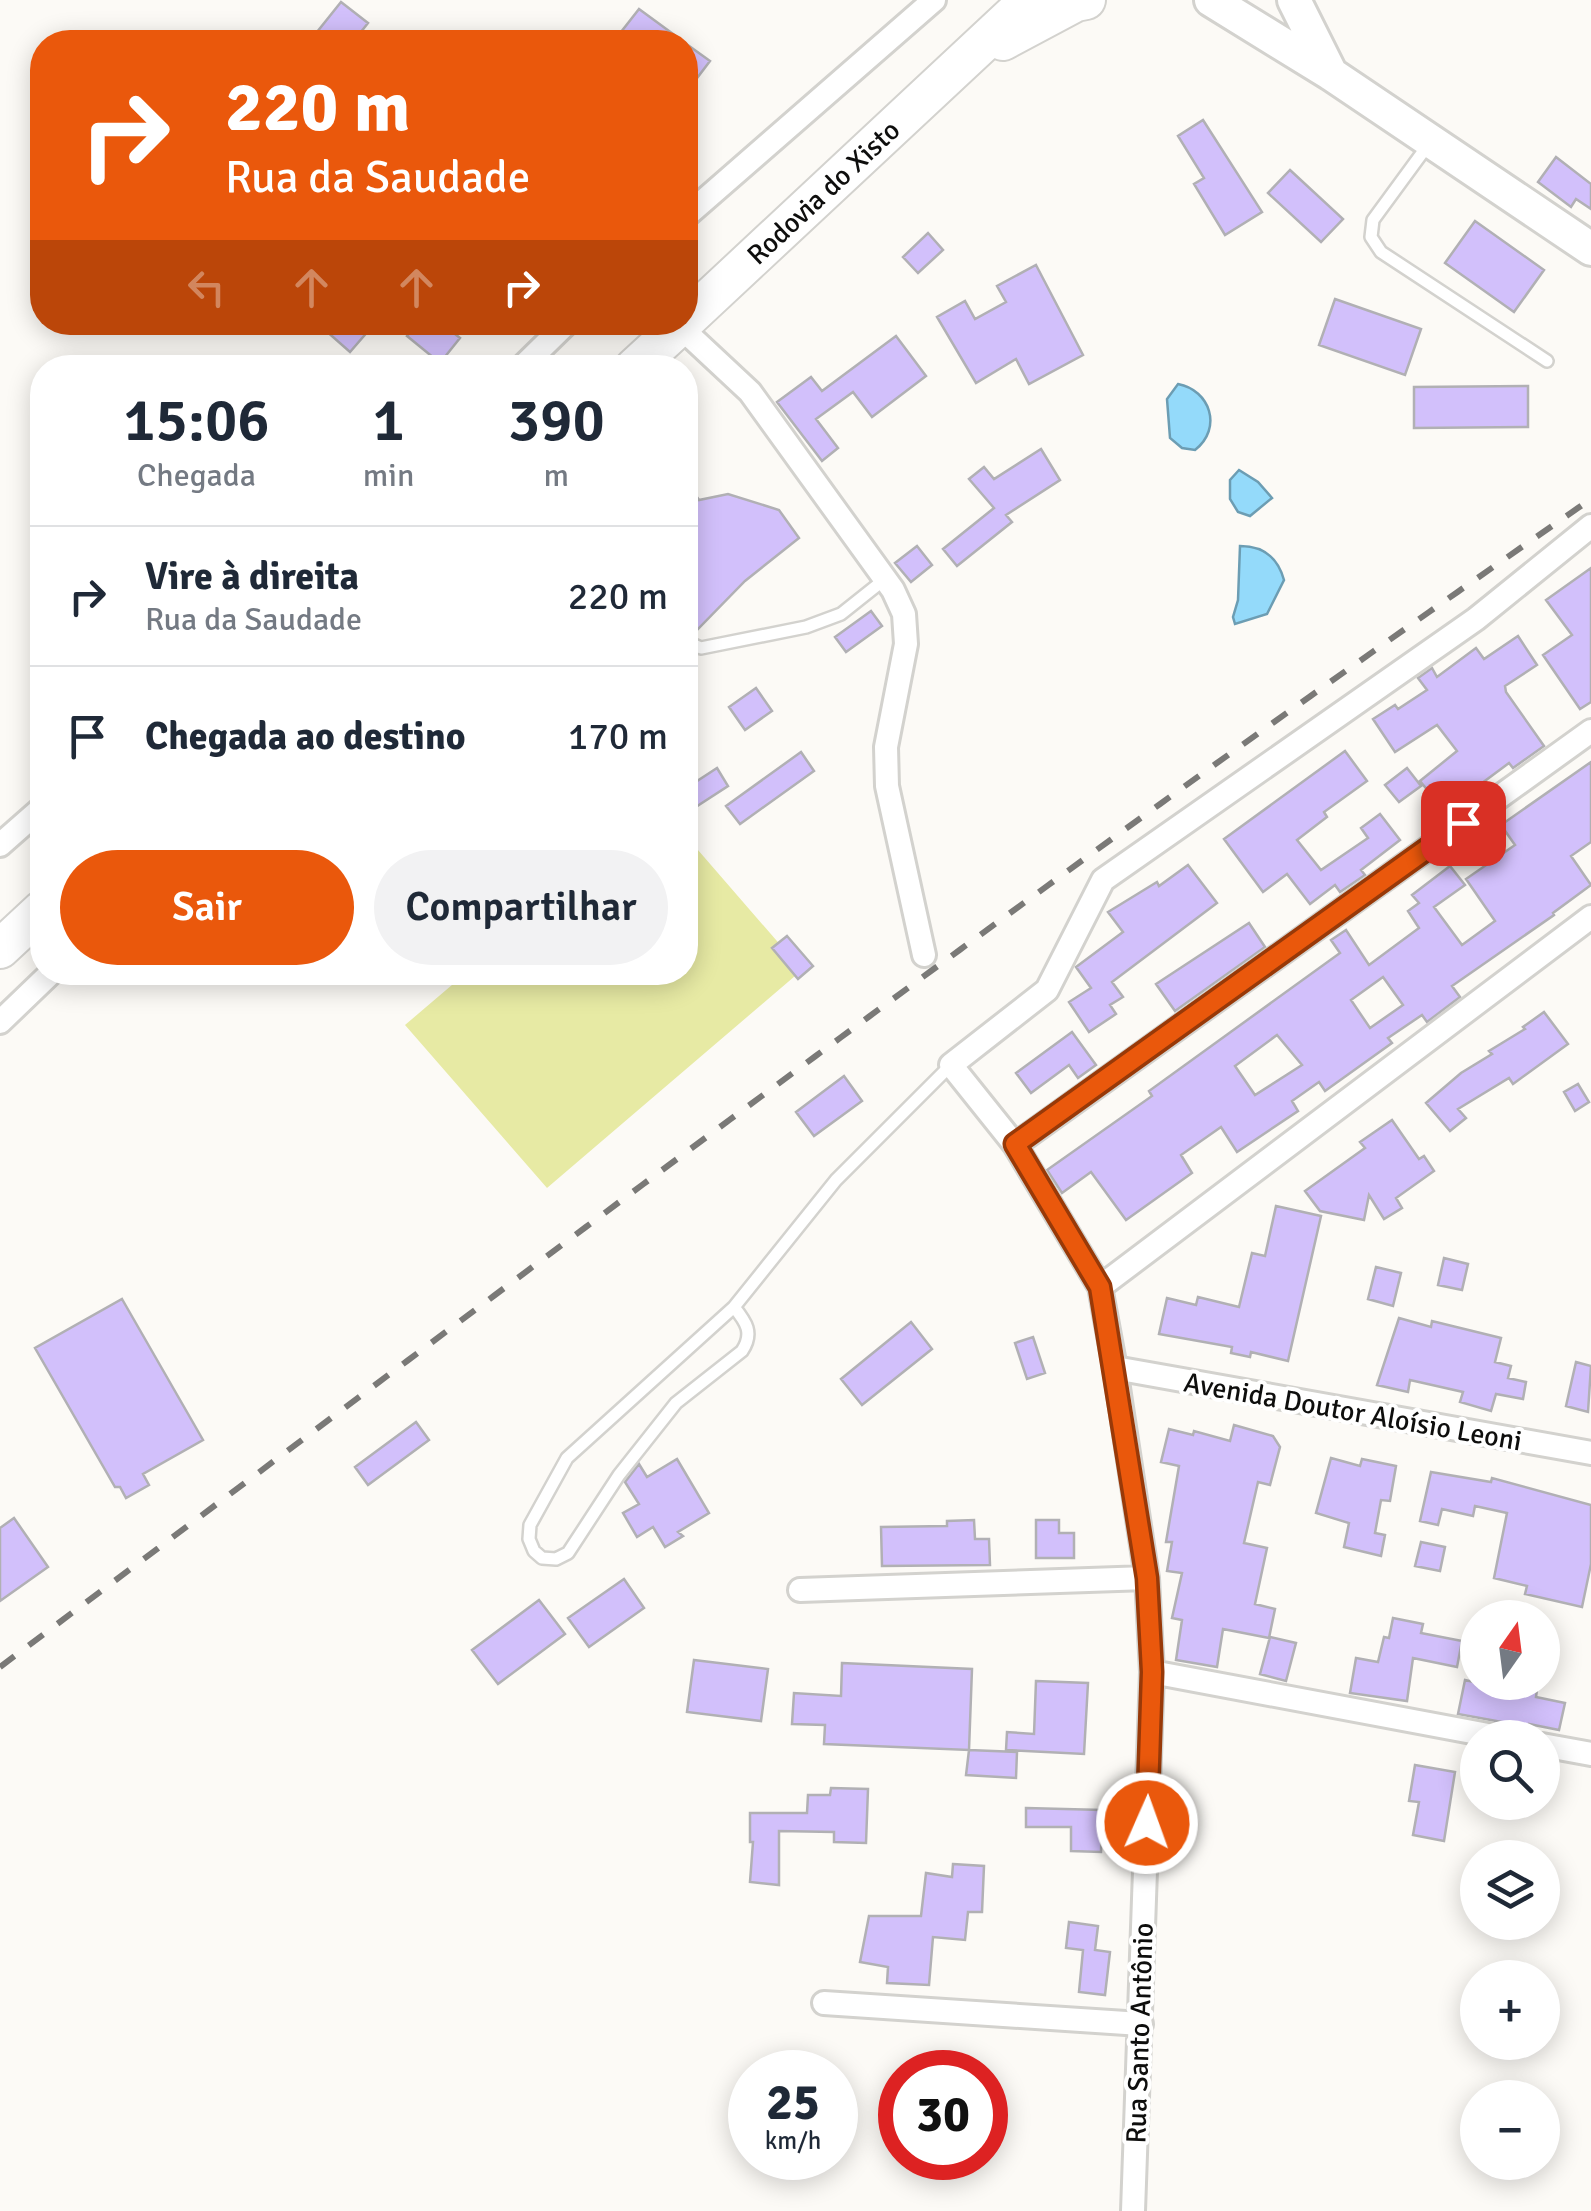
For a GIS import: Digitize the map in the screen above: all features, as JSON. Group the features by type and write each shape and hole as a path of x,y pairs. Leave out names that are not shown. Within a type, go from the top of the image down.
{"highway":[{"name":"Rodovia do Xisto","path":"698,307 1029,0"},
{"name":"Rodovia do Xisto","path":"962,64 1086,0"},
{"name":"Rodovia do Xisto","path":"648,355 668,335"}],"main road":[{"path":"1211,0 1331,74 1591,250"},
{"path":"1294,0 1331,74"}],"street":[{"path":"698,206 934,0"},
{"path":"534,355 555,335"},
{"path":"693,335 750,392 885,579 904,614 906,644 886,747 887,786 924,955"},
{"path":"951,1065 1047,990 1103,880 1476,619 1591,526"},
{"path":"1015,1144 1591,731"},
{"path":"0,845 30,819"},
{"path":"1100,1287 1591,917"},
{"path":"0,1022 38,985"},
{"name":"Rua Santo Antônio","path":"951,1065 1015,1144 1100,1287 1115,1368 1147,1578 1152,1672 1133,2211"},
{"name":"Avenida Doutor Aloísio Leoni","path":"1115,1368 1591,1453"},
{"path":"800,1590 1147,1578"},
{"path":"1152,1672 1460,1730"},
{"path":"1560,1748 1591,1754"},
{"path":"824,2003 1141,2024"}],"lane":[{"path":"1431,141 1373,220 1371,237 1381,252 1547,361"},
{"path":"698,647 806,627 841,614 885,579"},
{"path":"734,1307 748,1328 749,1340 742,1351 676,1403 619,1475 568,1553 556,1559 542,1558 529,1539 530,1525 567,1458 734,1307 836,1180 951,1065"}],"green space":[{"path":"698,850 802,970 547,1188 405,1025 452,985 698,985"}],"water":[{"path":"1178,384 1198,394 1209,411 1209,431 1195,450 1182,448 1170,438 1167,399"},
{"path":"1239,470 1258,482 1272,498 1250,516 1238,512 1230,499 1230,480"},
{"path":"1240,546 1268,555 1278,565 1284,580 1267,614 1235,624 1233,617 1238,600"}],"building":[{"path":"341,2 368,23 362,30 319,30"},
{"path":"639,9 668,30 623,30"},
{"path":"698,52 710,61 698,77"},
{"path":"1203,120 1262,212 1225,235 1194,184 1204,178 1178,136"},
{"path":"1556,157 1591,184 1591,209 1576,199 1571,207 1538,182"},
{"path":"1290,170 1343,219 1321,242 1268,193"},
{"path":"1475,221 1544,270 1514,312 1445,263"},
{"path":"928,233 943,250 918,273 903,257"},
{"path":"1036,265 1083,355 1029,384 1016,359 976,383 937,317 965,301 975,319 1006,302 997,286"},
{"path":"1335,299 1421,329 1405,375 1319,345"},
{"path":"331,335 365,335 350,352"},
{"path":"407,336 460,338 446,355 430,355"},
{"path":"896,336 926,376 872,417 853,392 816,419 838,448 822,461 777,402 811,377 822,391"},
{"path":"1528,386 1528,427 1414,428 1414,387"},
{"path":"1041,449 1060,480 1006,515 1012,522 957,566 943,549 994,508 969,479 984,467 994,479"},
{"path":"728,494 779,510 799,538 745,581 698,629 698,499"},
{"path":"917,546 932,565 911,582 895,563"},
{"path":"1591,568 1591,702 1580,709 1543,655 1572,635 1546,600"},
{"path":"871,611 882,626 846,652 835,637"},
{"path":"1518,636 1537,665 1505,686 1506,692 1544,746 1513,768 1509,763 1478,786 1475,783 1442,808 1420,781 1457,751 1437,725 1395,752 1373,719 1395,705 1398,709 1427,690 1418,678 1432,668 1437,677 1476,648 1484,659"},
{"path":"756,688 772,711 745,730 729,707"},
{"path":"1345,751 1367,781 1324,812 1327,817 1297,840 1321,870 1368,838 1361,828 1380,814 1400,840 1361,870 1365,875 1340,892 1335,885 1310,904 1287,874 1263,892 1224,839"},
{"path":"801,752 814,771 740,824 726,806"},
{"path":"1591,762 1591,842 1571,856 1591,885 1452,986 1460,997 1427,1022 1422,1015 1388,1038 1392,1043 1325,1091 1319,1082 1292,1101 1298,1111 1237,1152 1221,1127 1181,1155 1192,1173 1126,1220 1091,1172 1062,1193 1047,1170 1152,1096 1149,1091 1340,953 1331,940 1346,930 1369,965 1419,928 1408,911 1419,903 1412,895 1450,866 1465,885 1434,907 1462,945 1495,921 1466,879 1515,845 1501,825","holes":["1383,977 1403,1005 1370,1028 1351,1000","1277,1035 1302,1065 1255,1095 1235,1066"]},
{"path":"717,768 728,786 698,806 698,780"},
{"path":"1407,768 1421,786 1399,802 1385,785"},
{"path":"1188,865 1217,903 1112,982 1123,997 1110,1005 1116,1014 1089,1032 1069,1002 1091,988 1076,967 1123,932 1108,912 1157,882 1159,886"},
{"path":"1249,923 1265,947 1175,1011 1156,984"},
{"path":"787,936 813,966 798,979 772,948"},
{"path":"1544,1012 1568,1044 1513,1084 1509,1078 1458,1109 1466,1118 1450,1131 1426,1103"},
{"path":"1072,1032 1096,1065 1078,1078 1069,1065 1031,1093 1016,1073"},
{"path":"844,1076 862,1101 814,1136 796,1112"},
{"path":"1578,1084 1589,1102 1575,1111 1564,1092"},
{"path":"1392,1120 1419,1159 1424,1156 1434,1171 1396,1198 1402,1208 1384,1219 1369,1195 1364,1220 1320,1211 1305,1191 1365,1148 1360,1142"},
{"path":"1276,1206 1321,1216 1288,1361 1251,1352 1250,1357 1231,1353 1232,1347 1159,1334 1167,1298 1196,1305 1198,1297 1239,1307 1252,1253 1265,1256"},
{"path":"1444,1258 1468,1264 1462,1290 1438,1285"},
{"path":"1376,1267 1401,1273 1393,1306 1368,1299"},
{"path":"122,1299 203,1440 143,1474 149,1485 126,1498 120,1487 115,1487 35,1348"},
{"path":"1399,1318 1431,1327 1432,1321 1501,1338 1495,1362 1511,1366 1508,1378 1526,1382 1523,1399 1496,1394 1491,1411 1460,1402 1463,1392 1410,1380 1408,1392 1377,1385"},
{"path":"911,1322 932,1349 862,1405 841,1379"},
{"path":"1033,1337 1045,1373 1027,1379 1015,1343"},
{"path":"1576,1362 1591,1366 1588,1412 1566,1406"},
{"path":"416,1422 429,1440 368,1485 355,1467"},
{"path":"1234,1425 1273,1436 1280,1447 1270,1485 1258,1482 1244,1543 1267,1548 1255,1604 1275,1609 1269,1638 1223,1629 1217,1667 1176,1660 1182,1620 1172,1618 1182,1573 1167,1571 1172,1542 1166,1542 1179,1466 1161,1462 1169,1429 1230,1441"},
{"path":"1331,1458 1360,1466 1362,1459 1396,1466 1390,1501 1381,1500 1375,1533 1385,1535 1381,1556 1344,1547 1349,1523 1316,1513"},
{"path":"677,1459 709,1513 678,1532 683,1536 665,1547 653,1527 637,1537 623,1513 639,1504 625,1482 639,1464 647,1477"},
{"path":"1431,1472 1491,1482 1492,1478 1591,1505 1591,1564 1582,1607 1525,1594 1527,1586 1494,1578 1507,1513 1475,1506 1473,1516 1442,1509 1438,1525 1420,1521"},
{"path":"14,1518 48,1567 0,1601 0,1528"},
{"path":"974,1520 975,1539 989,1539 990,1565 882,1566 881,1527 947,1526 947,1521"},
{"path":"1036,1520 1059,1520 1059,1533 1074,1533 1074,1558 1036,1558"},
{"path":"1421,1542 1445,1547 1440,1571 1415,1566"},
{"path":"624,1579 644,1608 589,1647 568,1618"},
{"path":"539,1600 565,1634 498,1684 472,1650"},
{"path":"1393,1618 1423,1624 1421,1633 1460,1641 1457,1667 1413,1658 1407,1701 1350,1693 1356,1658 1378,1662 1384,1637 1389,1638"},
{"path":"1270,1637 1296,1643 1286,1681 1260,1674"},
{"path":"694,1660 768,1669 761,1721 687,1712"},
{"path":"842,1663 972,1669 969,1750 824,1744 825,1725 792,1724 794,1693 841,1696"},
{"path":"1036,1681 1088,1683 1084,1754 1006,1750 1007,1732 1034,1734"},
{"path":"1461,1700 1565,1703 1560,1726 1560,1720 1491,1720 1458,1714"},
{"path":"969,1750 1017,1752 1016,1778 966,1775"},
{"path":"1415,1765 1455,1772 1444,1841 1413,1835 1419,1802 1409,1801"},
{"path":"831,1788 868,1789 866,1843 834,1842 834,1832 779,1831 779,1885 750,1882 750,1813 807,1813 808,1795 830,1795"},
{"path":"1026,1808 1102,1810 1101,1852 1071,1851 1071,1827 1026,1827"},
{"path":"953,1864 984,1866 982,1912 968,1912 965,1940 933,1937 929,1985 887,1983 888,1967 860,1962 869,1916 921,1916 926,1873 952,1877"},
{"path":"1069,1922 1098,1926 1095,1950 1110,1952 1105,1995 1079,1992 1083,1950 1066,1948"}],"railway":[{"path":"0,1667 989,929 1591,499"}],"route":[{"path":"1147,1823 1152,1672 1147,1578 1100,1287 1015,1144 1463,823"}]}
